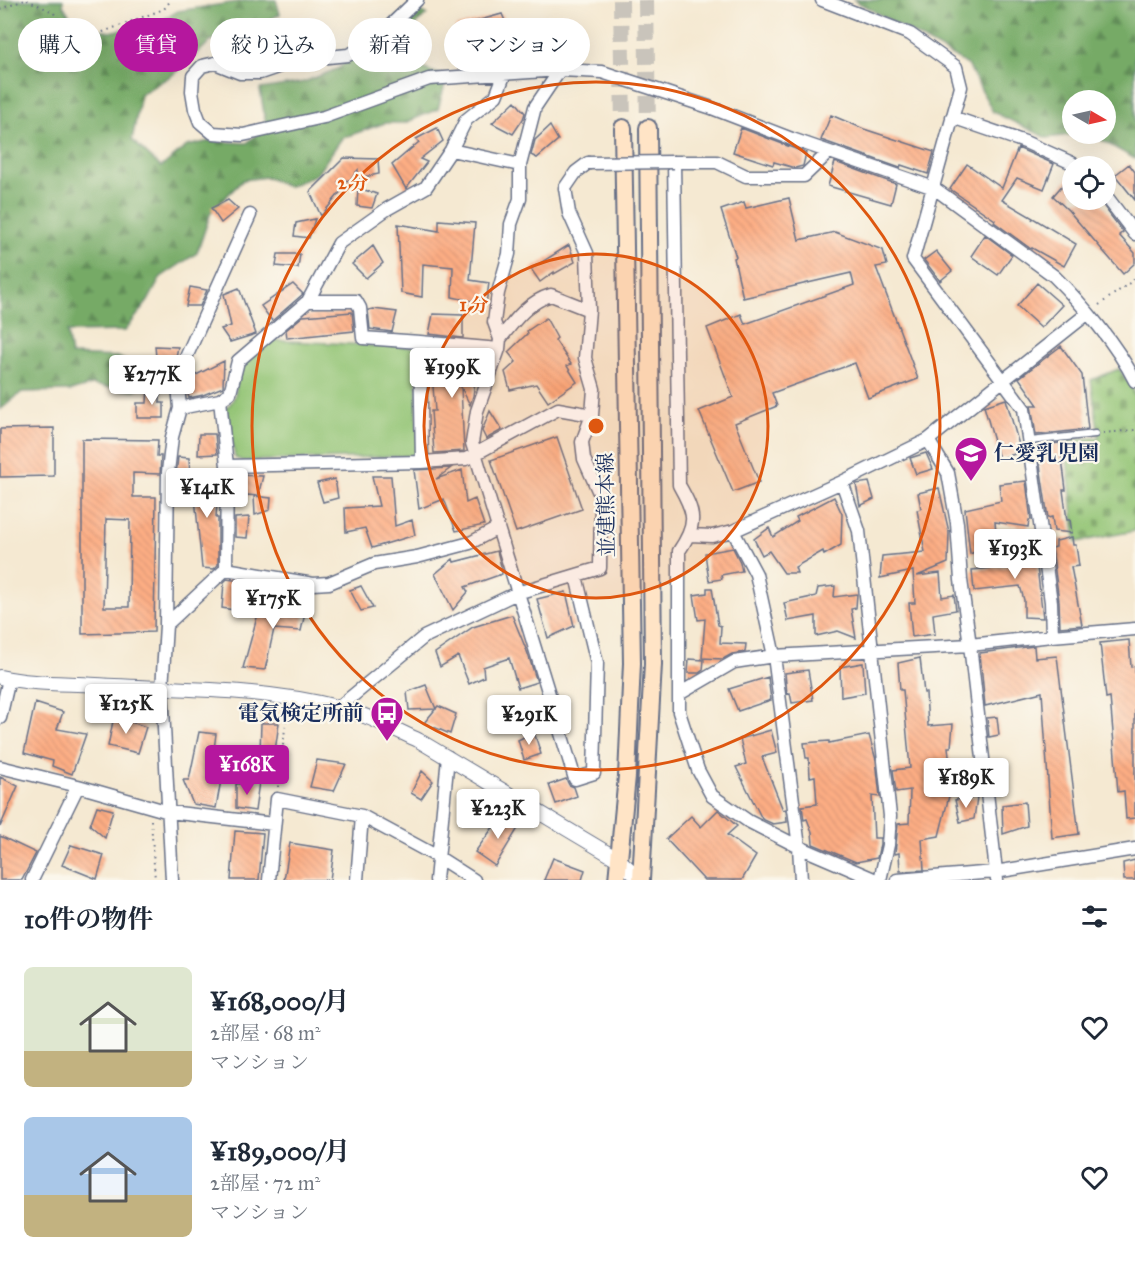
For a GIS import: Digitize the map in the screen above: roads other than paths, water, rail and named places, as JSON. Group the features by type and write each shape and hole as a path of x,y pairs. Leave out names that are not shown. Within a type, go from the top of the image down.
{"main road":[{"name":"並建熊本線","path":"617,880 627,776 632,663 623,128"},
{"path":"641,880 653,664 648,128"}],"street":[{"path":"417,0 370,45 348,55 298,60 260,73 240,73 215,63 202,66 193,76 192,92 200,122 213,133 243,135 324,117 429,79 523,72"},
{"path":"822,0 910,34 956,67 961,87 913,259 1024,409 1051,602 1052,636"},
{"path":"590,71 602,72 710,107 829,152 934,188 1054,276 1072,293 1124,359 1135,381"},
{"path":"500,344 494,322 498,293 509,254 511,224 520,199 520,165 535,107 559,72"},
{"path":"180,408 220,400 230,393 238,361 308,301 339,243 387,209 426,187 451,150 466,120 496,96 505,73"},
{"path":"952,117 1025,142 1062,159"},
{"path":"451,150 520,165"},
{"path":"339,707 424,637 517,593 600,568 601,497 584,459 582,442 592,415 594,389 585,358 590,310 587,253 569,213 565,188 576,172 588,163 717,162 746,176 804,176 829,152"},
{"path":"674,162 679,485 693,508 690,535 680,551 679,712 698,771 712,796 748,821 799,847 878,880 888,845 890,816 859,531 842,482"},
{"path":"1116,209 1135,234"},
{"path":"172,880 162,689 166,625 168,472 172,436 180,408 178,385 183,364 250,215"},
{"path":"576,576 597,663 594,773 575,779 475,455 472,434 477,411 500,344 519,315 538,299 551,295 590,310"},
{"path":"308,301 356,302 360,308 363,338 500,344"},
{"path":"690,535 711,536 733,531 928,440 1087,314"},
{"path":"420,342 422,462"},
{"path":"166,625 226,569 227,466 220,400"},
{"path":"227,466 466,459 558,409 592,415"},
{"path":"928,440 948,473 957,524 961,580 996,876"},
{"path":"226,569 313,584 329,583 374,564 417,557 470,543 498,528"},
{"path":"733,531 756,574 774,656 799,847 801,880"},
{"path":"679,694 734,662 774,656 970,645 1135,629"},
{"path":"0,718 5,678 162,689 236,691 289,697 339,707 387,725 418,740 619,860 641,880"},
{"path":"436,880 448,758"},
{"path":"0,767 78,786 168,812 274,824"},
{"path":"32,880 78,786"},
{"path":"269,880 277,799 362,816 438,857 474,880"},
{"path":"357,880 362,816"},
{"path":"897,880 996,876 1135,849"}],"lane":[{"path":"1030,441 1095,434"}],"tunnel":[{"path":"621,0 623,128"},
{"path":"646,0 648,128"}],"place":[{"name":"仁愛乳児園","path":"971,482"},
{"name":"電気検定所前","path":"387,742"}]}
